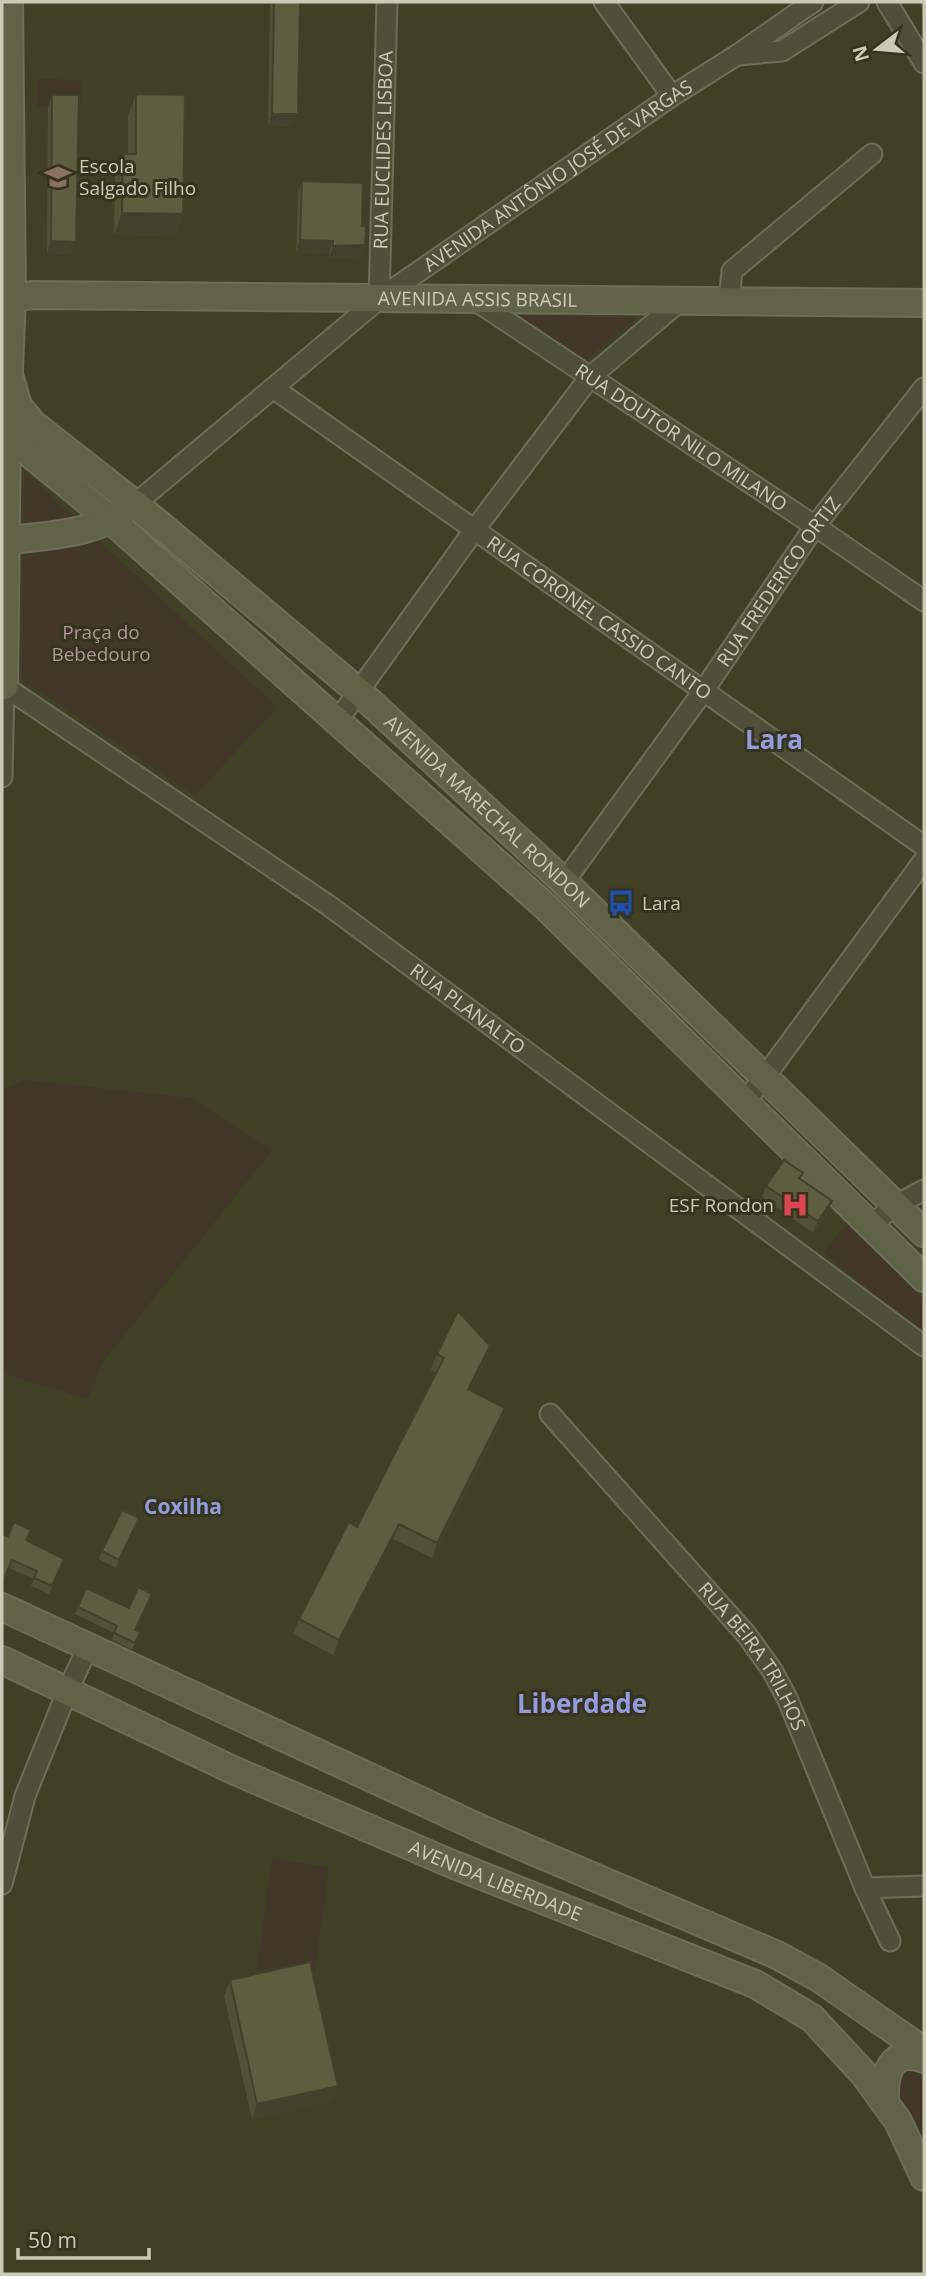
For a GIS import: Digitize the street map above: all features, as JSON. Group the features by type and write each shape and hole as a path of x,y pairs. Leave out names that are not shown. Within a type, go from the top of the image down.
{"main road":[{"path":"3,686 4,541 12,292 9,2"},
{"name":"AVENIDA ASSIS BRASIL","path":"12,292 379,299 924,303"},
{"name":"AVENIDA MARECHAL RONDON","path":"9,375 18,406 33,424 135,504 359,692 564,882 924,1233"},
{"name":"AVENIDA MARECHAL RONDON","path":"7,435 111,520 545,906 924,1278"},
{"path":"4,541 89,528 111,520 135,504"},
{"name":"AVENIDA LIBERDADE","path":"4,1614 88,1647 486,1831 777,1955 819,1978 924,2051"},
{"name":"AVENIDA LIBERDADE","path":"2,1660 235,1771 439,1858 755,1984 812,2018 863,2073 898,2121 924,2178"},
{"path":"885,2102 887,2071 894,2062 905,2056 924,2059"}],"street":[{"name":"RUA EUCLIDES LISBOA","path":"379,299 387,2"},
{"path":"604,2 672,96"},
{"name":"AVENIDA ANTÔNIO JOSÉ DE VARGAS","path":"737,55 782,51 859,2"},
{"path":"887,2 924,63"},
{"name":"AVENIDA ANTÔNIO JOSÉ DE VARGAS","path":"135,504 379,299 672,96 809,5"},
{"path":"809,5 818,28"},
{"path":"729,301 732,271 872,154"},
{"name":"RUA DOUTOR NILO MILANO","path":"473,299 924,601"},
{"path":"338,720 475,529 590,377 680,301"},
{"name":"RUA CORONEL CASSIO CANTO","path":"274,388 924,846"},
{"name":"RUA FREDERICO ORTIZ","path":"564,882 704,690 815,526 924,388"},
{"path":"2,777 3,686"},
{"name":"RUA PLANALTO","path":"3,686 328,905 924,1346"},
{"path":"744,1102 924,860"},
{"path":"871,1225 896,1205 924,1190"},
{"name":"RUA BEIRA TRILHOS","path":"550,1414 746,1634 772,1670 788,1700 865,1888 890,1941"},
{"path":"2,1884 25,1796 88,1647"},
{"path":"865,1888 924,1886"}],"green space":[{"path":"37,79 81,80 81,107 37,107"},
{"path":"504,315 637,318 579,365"},
{"name":"Praça do Bebedouro","path":"24,471 277,707 195,796 22,679"},
{"path":"25,1080 191,1098 272,1150 102,1363 88,1399 2,1373 2,1090"},
{"path":"849,1222 924,1301 924,1336 823,1252"},
{"path":"272,1859 329,1867 314,1977 257,1969"},
{"path":"924,2065 924,2161 889,2087 891,2072"}],"building":[{"path":"274,2 300,2 298,114 272,114"},
{"path":"136,94 185,95 183,214 122,213 123,154 136,154"},
{"path":"52,95 79,95 76,242 51,241"},
{"path":"302,181 363,183 362,226 366,226 365,245 333,246 333,241 300,240"},
{"path":"784,1160 803,1173 799,1178 832,1201 818,1221 766,1186"},
{"path":"458,1311 490,1346 468,1389 505,1408 437,1543 399,1524 339,1640 299,1619 349,1522 357,1527 444,1358 437,1354"},
{"path":"122,1510 139,1518 119,1560 102,1551"},
{"path":"14,1522 31,1530 26,1540 64,1559 52,1586 34,1578 37,1571 12,1560 2,1580 2,1534 8,1536"},
{"path":"138,1587 152,1594 135,1630 140,1632 135,1643 114,1633 117,1626 78,1607 86,1588 129,1608"},
{"path":"310,1962 338,2086 257,2104 230,1980"}],"place":[{"name":"Escola Salgado Filho","path":"58,177"},
{"name":"Lara","path":"621,903"},
{"name":"ESF Rondon","path":"795,1205"}],"district":[{"name":"Lara","path":"774,740"},
{"name":"Coxilha","path":"183,1507"},
{"name":"Liberdade","path":"582,1704"}]}
